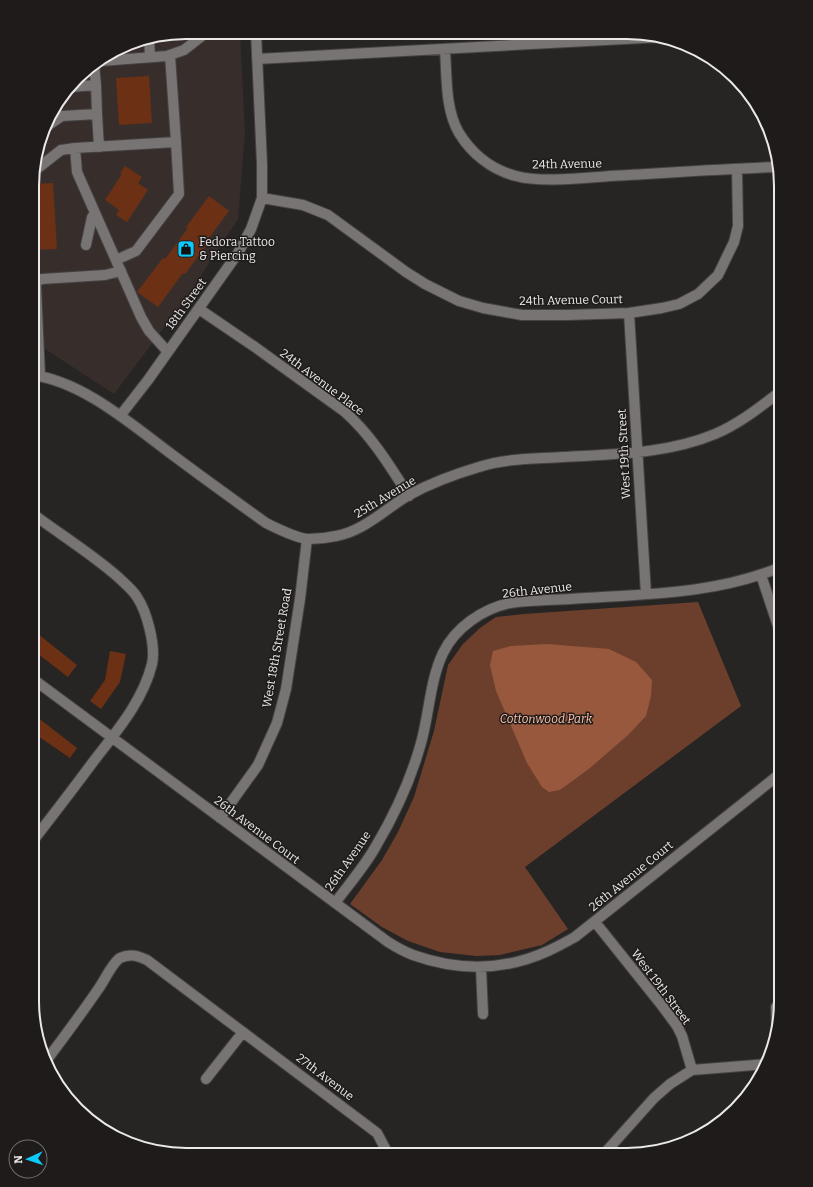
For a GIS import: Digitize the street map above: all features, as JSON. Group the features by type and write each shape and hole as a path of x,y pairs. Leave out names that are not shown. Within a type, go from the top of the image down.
{"street":[{"path":"110,60 170,55 184,50 198,39"},
{"name":"18th Street","path":"120,416 199,309 238,253 251,229 262,198 262,164 256,39"},
{"path":"257,59 629,39"},
{"path":"149,44 150,57"},
{"name":"24th Avenue","path":"445,50 448,94 453,118 459,132 468,146 480,158 501,171 525,178 565,179 773,167"},
{"path":"116,260 136,251 179,194 170,55"},
{"path":"95,71 99,147"},
{"path":"78,86 96,85"},
{"path":"54,121 62,116 97,114"},
{"path":"40,166 61,150 176,142"},
{"path":"75,148 77,172 95,216 141,317 148,331 168,352"},
{"name":"24th Avenue Court","path":"262,198 303,205 328,215 406,272 441,292 465,303 522,315 629,313 679,304 698,294 718,275 734,242 738,226 737,169"},
{"path":"86,245 92,217 95,216"},
{"path":"39,280 42,279 105,275 121,271"},
{"name":"24th Avenue Place","path":"199,309 255,347 350,416 374,443 409,496"},
{"name":"West 19th Street","path":"629,313 646,594"},
{"name":"25th Avenue","path":"39,376 64,384 88,396 120,416 266,523 278,529 307,539 337,536 356,530 409,496 444,479 481,466 495,463 637,453 685,444 716,433 755,411 774,396"},
{"path":"39,518 108,569 137,596 149,624 152,650 152,663 142,692 112,738 39,833"},
{"name":"West 18th Street Road","path":"220,818 258,765 277,723 286,688 300,599 307,539"},
{"name":"26th Avenue","path":"335,903 376,847 394,812 410,777 421,743 436,672 442,654 450,642 469,622 480,614 510,603 693,591 738,582 774,570"},
{"path":"761,575 774,614"},
{"name":"26th Avenue Court","path":"39,684 388,942 412,954 448,965 481,968 518,962 548,952 575,937 774,779"},
{"name":"West 19th Street","path":"595,922 677,1026 682,1036 692,1070"},
{"name":"27th Avenue","path":"50,1056 100,988 118,959 125,956 139,956 147,960 377,1133 384,1148"},
{"path":"481,968 483,1014"},
{"path":"206,1079 243,1032"},
{"path":"609,1148 654,1098 670,1084 692,1070 760,1065"}],"shaded area":[{"path":"176,39 240,39 245,133 238,219 187,297 114,394 45,349 39,350 39,176 44,148 50,130 64,104 75,89 89,75 112,59 130,50 148,44"},
{"path":"547,644 609,649 636,662 652,680 651,696 646,716 628,735 590,768 560,790 549,792 542,787 527,763 496,691 490,665 493,651 511,646"}],"green space":[{"name":"Cottonwood Park","path":"698,602 741,706 525,867 568,929 542,945 500,955 476,956 440,952 408,941 382,927 350,904 382,860 398,832 414,797 434,731 448,665 463,644 480,628 496,617"}],"building":[{"path":"149,76 152,123 119,125 116,78"},
{"path":"125,166 142,177 138,183 148,190 127,222 116,215 119,210 105,200 122,174 120,173"},
{"path":"53,183 57,249 39,250 39,184"},
{"path":"209,196 229,211 206,242 208,243 185,274 183,273 158,307 137,292 163,258 165,259"},
{"path":"39,635 77,665 68,677 39,655"},
{"path":"110,651 126,654 120,682 101,709 90,701 105,680"},
{"path":"39,718 77,748 70,758 39,737"}],"place":[{"name":"Fedora Tattoo & Piercing","path":"186,249"}]}
